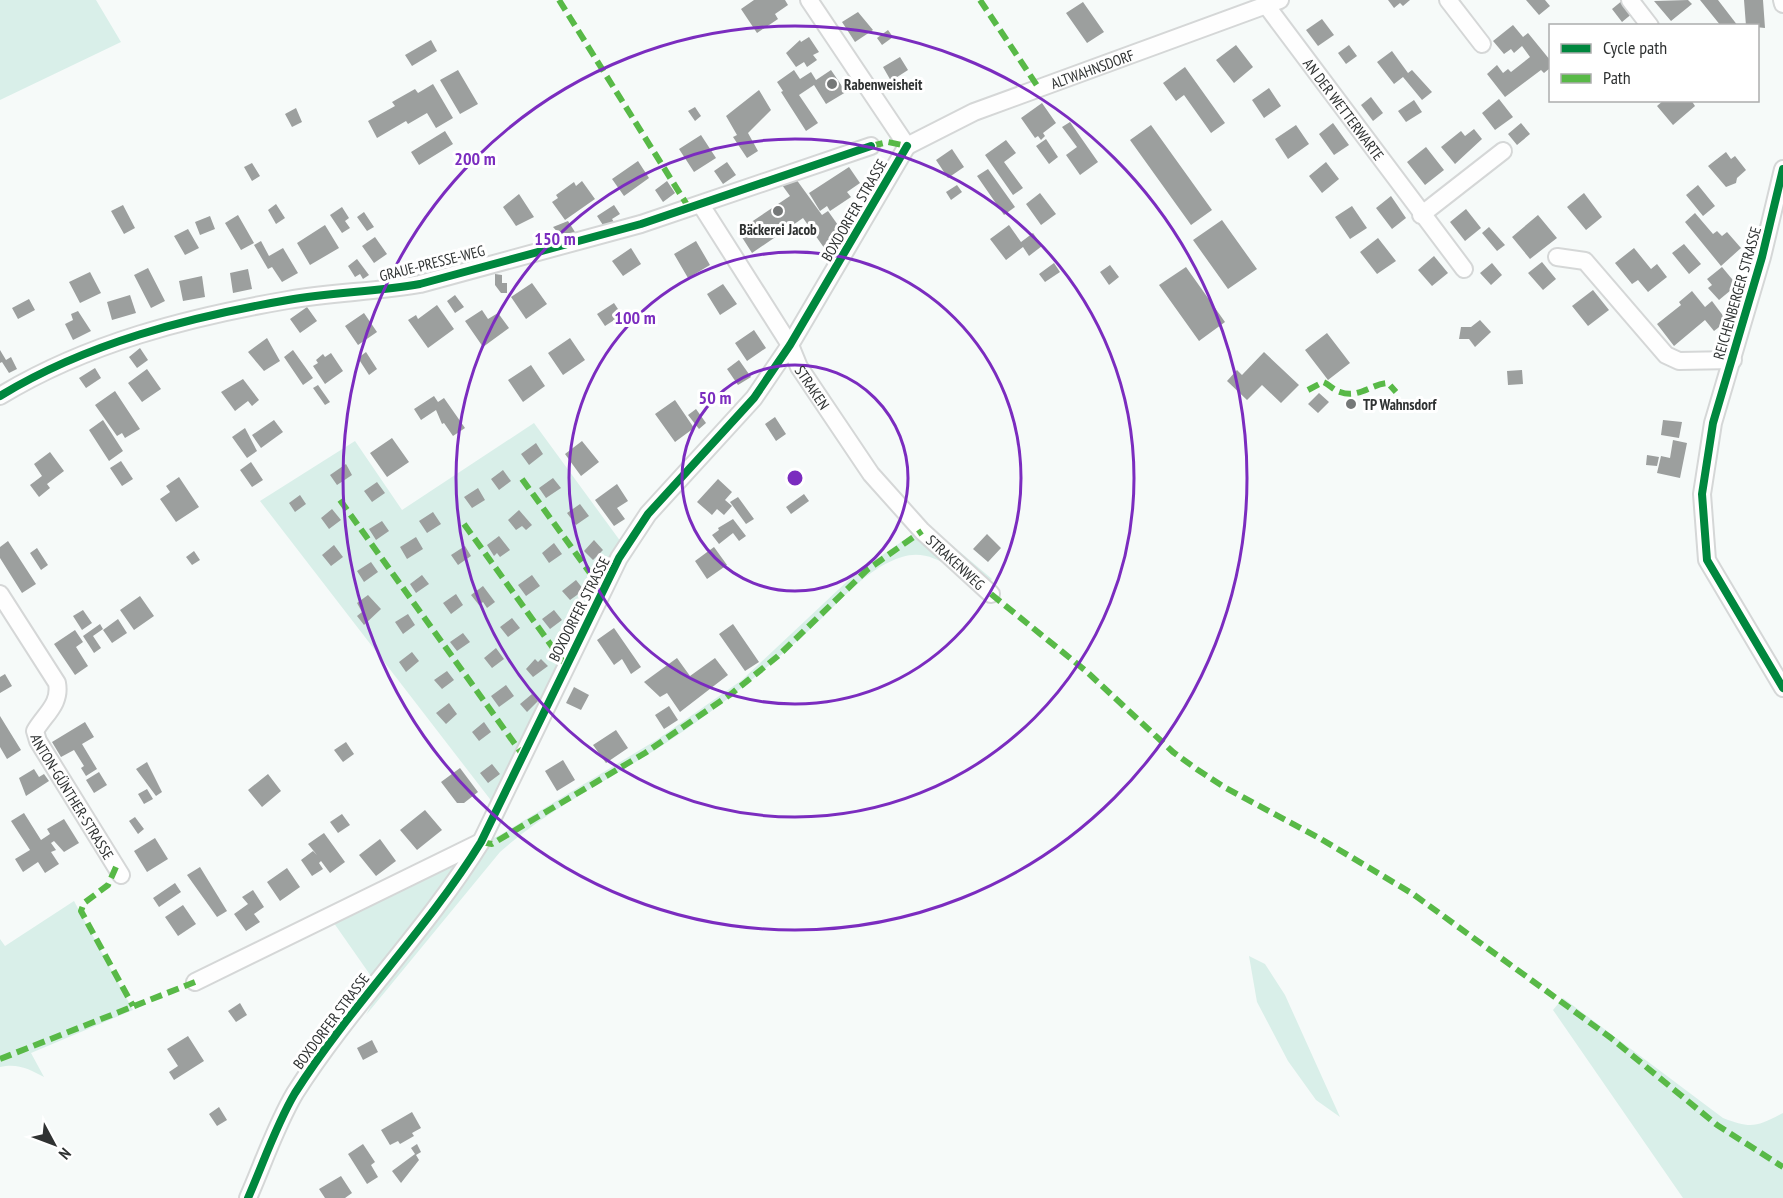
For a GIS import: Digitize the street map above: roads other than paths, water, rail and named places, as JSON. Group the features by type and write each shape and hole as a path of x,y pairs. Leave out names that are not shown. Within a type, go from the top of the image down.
{"street":[{"path":"809,0 907,146"},
{"path":"1448,0 1482,44"},
{"path":"1630,0 1648,24"},
{"name":"ALTWAHNSDORF","path":"907,146 974,112 1273,3"},
{"name":"AN DER WETTERWARTE","path":"1273,3 1421,215 1464,269"},
{"name":"GRAUE-PRESSE-WEG","path":"0,396 36,374 157,328 288,300 420,284 641,225 871,146"},
{"name":"BOXDORFER STRASSE","path":"248,1198 294,1096 358,1007 457,880 481,842 620,558 648,514 754,398 790,345 907,146"},
{"path":"1421,215 1503,152"},
{"name":"REICHENBERGER STRASSE","path":"1783,169 1762,257 1713,423 1702,494 1707,560 1783,688"},
{"name":"STRAKEN","path":"701,205 790,345 800,367 871,474 922,531"},
{"name":"REICHENBERGER STRASSE","path":"1557,257 1587,254 1666,355 1679,361 1733,360"},
{"name":"STRAKENWEG","path":"922,531 992,594"},
{"name":"ANTON-GÜNTHER-STRASSE","path":"0,594 57,683 59,693 55,704 35,731 38,741 121,875"},
{"path":"195,982 481,842"}],"place":[{"name":"Rabenweisheit","path":"832,84"},
{"name":"Bäckerei Jacob","path":"778,211"},
{"name":"TP Wahnsdorf","path":"1351,404"}]}
